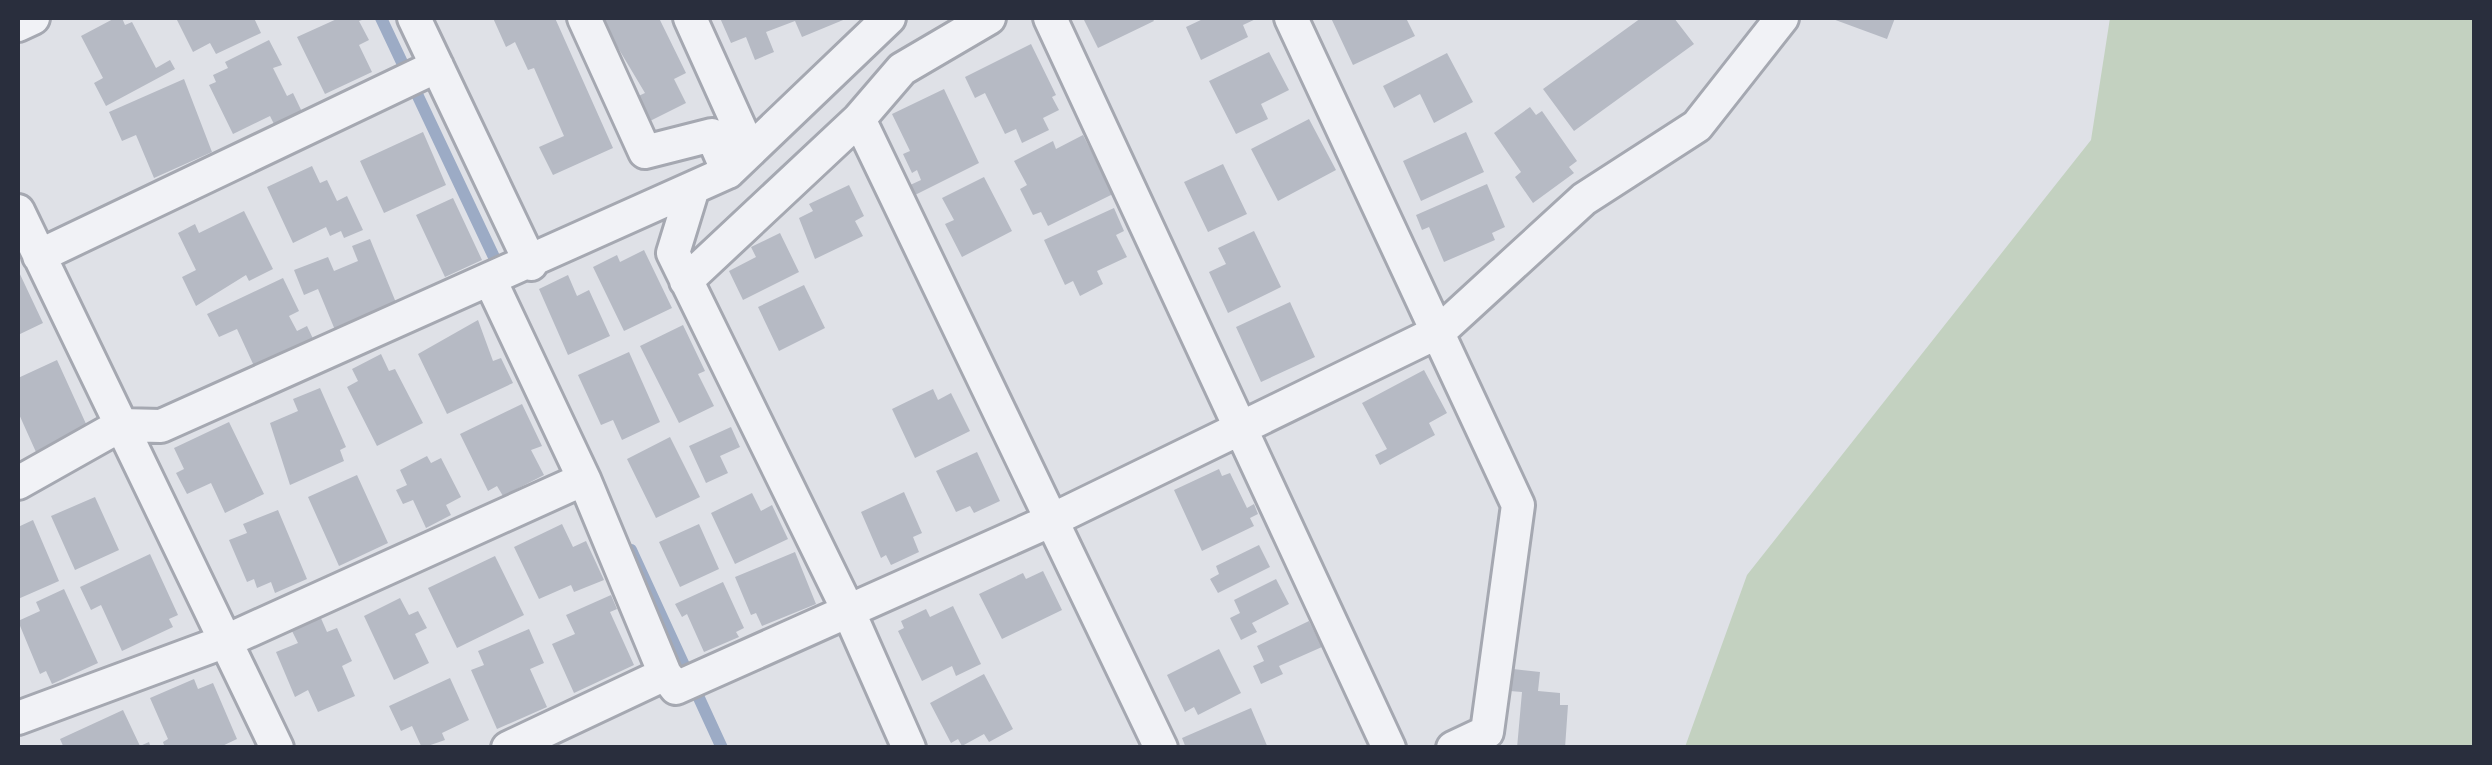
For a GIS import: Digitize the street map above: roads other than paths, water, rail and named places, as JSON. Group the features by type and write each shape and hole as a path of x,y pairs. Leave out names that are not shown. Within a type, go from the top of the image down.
{"street":[{"path":"18,25 33,18"},
{"path":"414,18 531,264"},
{"path":"584,18 644,152 712,135 739,162"},
{"path":"690,18 739,162"},
{"path":"18,484 121,425 161,426 492,282 693,188 739,162 889,18"},
{"path":"686,281 860,119 902,68 990,18"},
{"path":"1050,18 1390,748"},
{"path":"1292,18 1518,504 1487,732 1453,748"},
{"path":"492,282 584,479 665,674 676,688 1052,520 1440,331 1584,199 1697,126 1782,18"},
{"path":"39,256 437,66"},
{"path":"860,119 1161,748"},
{"path":"693,188 672,253 848,610 909,748"},
{"path":"18,210 277,748"},
{"path":"18,718 226,641 584,479"},
{"path":"508,748 665,674"}],"waterway":[{"path":"381,18 502,274"},
{"path":"631,550 722,748"}]}
